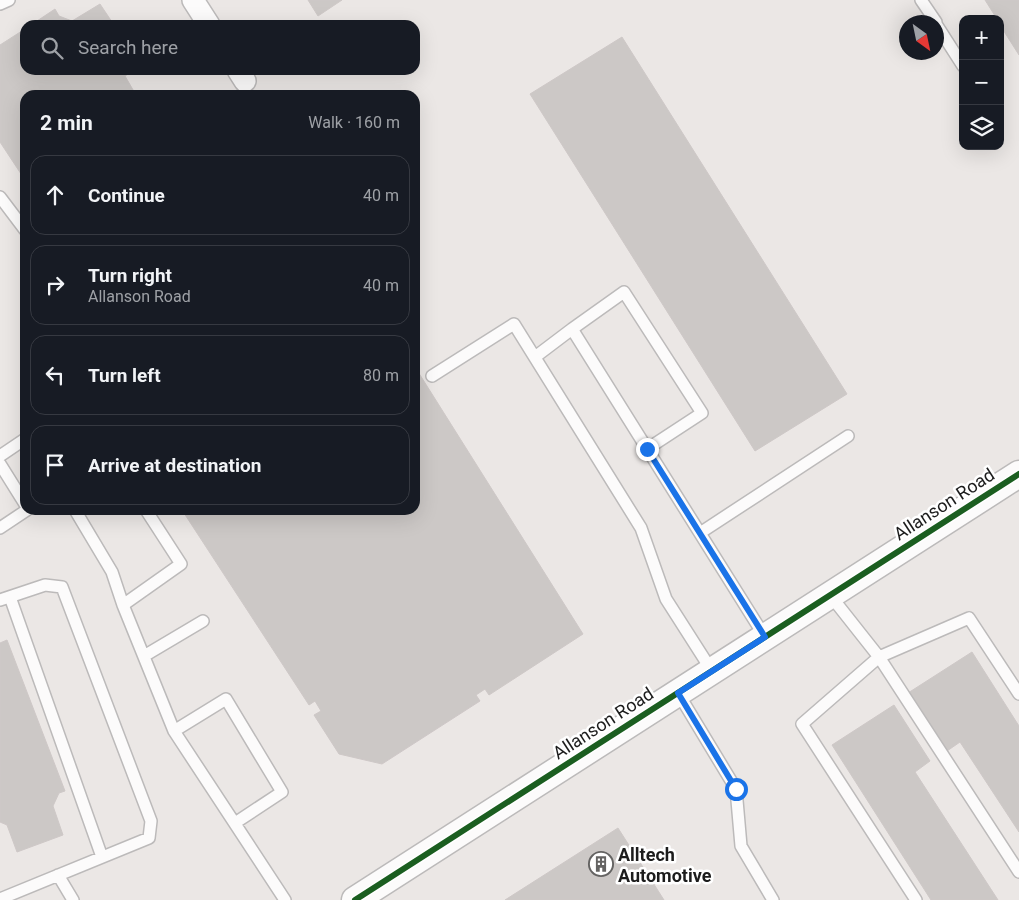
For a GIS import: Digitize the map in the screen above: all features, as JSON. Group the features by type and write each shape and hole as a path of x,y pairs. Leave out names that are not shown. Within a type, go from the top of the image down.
{"street":[{"path":"193,0 206,20"},
{"name":"Allanson Road","path":"356,900 1019,474"}],"lane":[{"path":"0,4 9,0"},
{"path":"921,0 931,15"},
{"path":"944,36 959,60"},
{"path":"0,197 20,223"},
{"path":"535,357 624,292 702,413 647,449"},
{"path":"432,376 514,324 641,528 666,599 712,671"},
{"path":"572,329 765,637"},
{"path":"700,533 848,436"},
{"path":"0,456 20,442"},
{"path":"0,464 20,496"},
{"path":"0,528 20,515"},
{"path":"78,515 112,572 123,605 174,731 285,900"},
{"path":"123,605 181,564 149,515"},
{"path":"0,899 149,838 151,821 62,587 46,584 5,599 102,857"},
{"path":"830,595 879,657 1019,872"},
{"path":"916,900 802,724 879,657 968,618 1019,694"},
{"path":"144,656 203,621"},
{"path":"678,693 736,789 741,846 773,900"},
{"path":"174,731 226,699 282,792 235,823"},
{"path":"58,875 73,900"}],"building":[{"path":"308,0 342,0 318,16"},
{"path":"985,0 1019,0 1019,55 1004,31 1004,15 994,15"},
{"path":"100,4 111,20 74,20"},
{"path":"55,9 59,16 69,20 38,20"},
{"path":"20,32 20,75 126,75 125,76 133,90 20,90 20,172 0,142 0,45"},
{"path":"622,37 847,394 755,451 530,94"},
{"path":"420,375 583,634 489,695 485,689 476,695 480,701 382,764 339,754 314,715 321,711 315,701 309,705 185,515 420,515"},
{"path":"7,640 65,791 59,793 53,806 63,835 17,852 7,825 0,822 0,643"},
{"path":"972,652 1019,726 1019,832 960,742 947,751 908,693"},
{"path":"894,705 930,761 915,772 998,900 931,900 832,745"},
{"name":"Alltech Automotive","path":"618,828 664,900 505,900"}],"cycle path":[{"path":"355,900 1019,474"}],"place":[{"name":"Alltech Automotive","path":"601,864"}],"route":[{"path":"647,449 765,637 678,693 736,789"}]}
